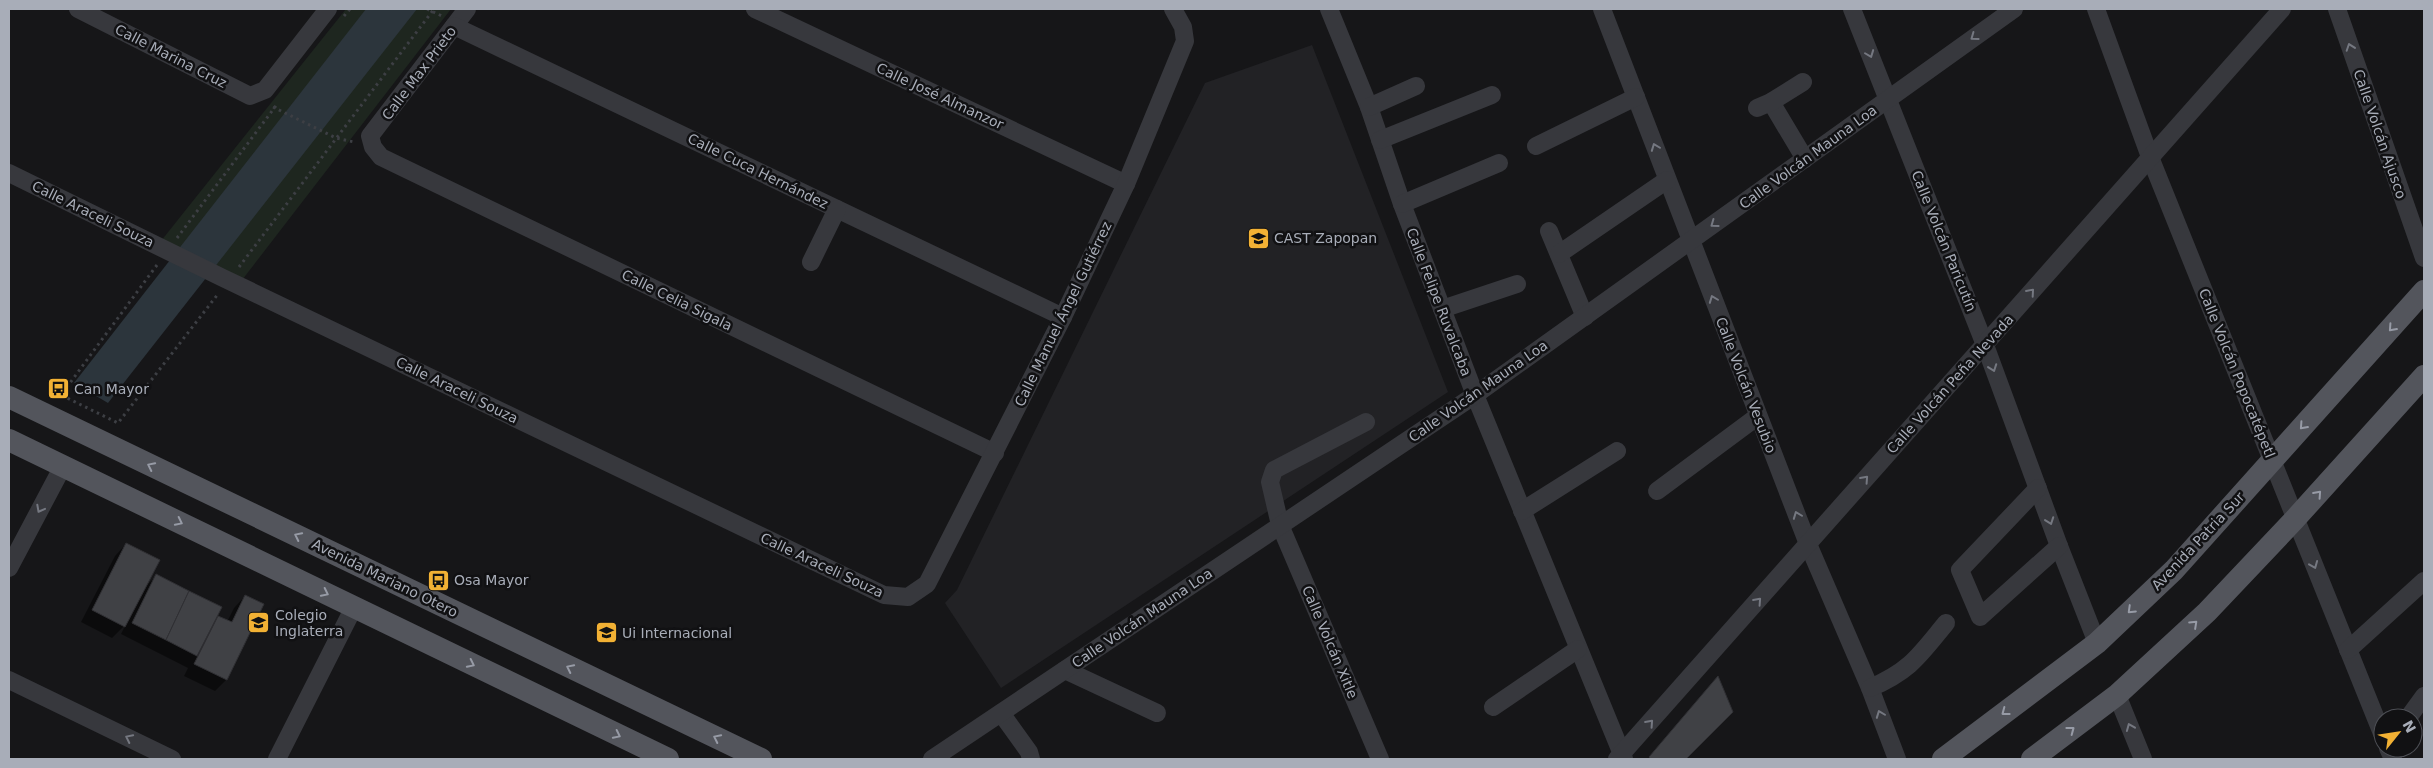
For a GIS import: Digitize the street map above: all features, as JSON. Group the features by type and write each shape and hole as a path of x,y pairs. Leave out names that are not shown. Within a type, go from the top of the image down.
{"main road":[{"name":"Avenida Patria Sur","path":"1943,759 2097,643 2174,570 2424,291"},
{"path":"2032,759 2117,695 2207,612 2295,519 2424,376"},
{"name":"Avenida Mariano Otero","path":"9,398 761,759"},
{"path":"9,440 668,759"}],"street":[{"name":"Calle Marina Cruz","path":"78,9 250,96 265,90 328,9"},
{"name":"Calle Max Prieto","path":"370,136 467,9"},
{"name":"Calle José Almanzor","path":"755,9 1126,184"},
{"name":"Calle Felipe Ruvalcaba","path":"1329,9 1370,107 1402,204 1475,395 1621,758"},
{"name":"Calle Volcán Vesubio","path":"1602,9 1808,544 1870,688 1897,759"},
{"name":"Calle Volcán Paricutín","path":"1852,9 1985,345 2097,643"},
{"name":"Calle Volcán Mauna Loa","path":"932,759 1475,395 2014,9"},
{"name":"Calle Volcán Popocatépetl","path":"2096,9 2150,157 2373,711"},
{"name":"Calle Volcán Peña Nevada","path":"1621,758 2282,9"},
{"name":"Calle Volcán Ajusco","path":"2337,9 2424,258"},
{"name":"Calle Manuel Ángel Gutiérrez","path":"908,597 927,584 1063,317 1126,184 1185,42 1183,27 1176,12"},
{"name":"Calle Cuca Hernández","path":"454,26 1063,317"},
{"path":"1804,82 1764,105 1805,159"},
{"path":"1370,107 1416,86"},
{"path":"1380,140 1492,95"},
{"path":"1536,146 1636,97"},
{"name":"Calle Celia Sigala","path":"370,136 372,147 381,157 995,453"},
{"path":"1402,204 1499,163"},
{"name":"Calle Araceli Souza","path":"9,173 884,595 908,597"},
{"path":"1558,254 1667,180"},
{"path":"811,262 837,209"},
{"path":"1549,231 1585,316"},
{"path":"1442,309 1517,284"},
{"path":"1658,491 1758,416"},
{"name":"Calle Volcán Xitle","path":"1366,422 1274,470 1270,482 1280,526 1380,759"},
{"path":"1522,511 1617,451"},
{"path":"9,568 63,466"},
{"path":"2038,488 1960,570 1980,617 2059,546"},
{"path":"2348,650 2424,581"},
{"path":"277,759 354,607"},
{"path":"1870,688 1895,678 1911,666 1946,623"},
{"path":"1493,707 1578,648"},
{"path":"1066,670 1157,713"},
{"path":"9,680 172,759"},
{"path":"2117,695 2143,759"},
{"path":"2415,708 2424,696"},
{"path":"1001,713 1030,752 1031,759"}],"path":[{"path":"338,24 350,9"},
{"path":"280,100 61,396 118,423 222,277 336,138 434,10 427,9"},
{"path":"274,108 336,138"}],"shaded area":[{"path":"346,9 451,9 239,284 161,241"},
{"path":"366,9 417,9 108,403 74,383"},
{"name":"CAST Zapopan","path":"1312,45 1448,392 1001,688 945,603 957,590 1205,83"}],"building":[{"path":"126,543 160,560 125,627 92,610"},
{"path":"156,574 189,591 166,640 132,623"},
{"path":"189,591 222,607 197,656 166,640"},
{"path":"245,595 264,604 227,680 194,664 218,616 232,622"},
{"path":"1718,676 1733,712 1686,759 1650,759 1649,757"}],"place":[{"name":"CAST Zapopan","path":"1258,238"},
{"name":"Can Mayor","path":"58,389"},
{"name":"Osa Mayor","path":"438,580"},
{"name":"Colegio Inglaterra","path":"259,623"},
{"name":"Ui Internacional","path":"606,633"}]}
